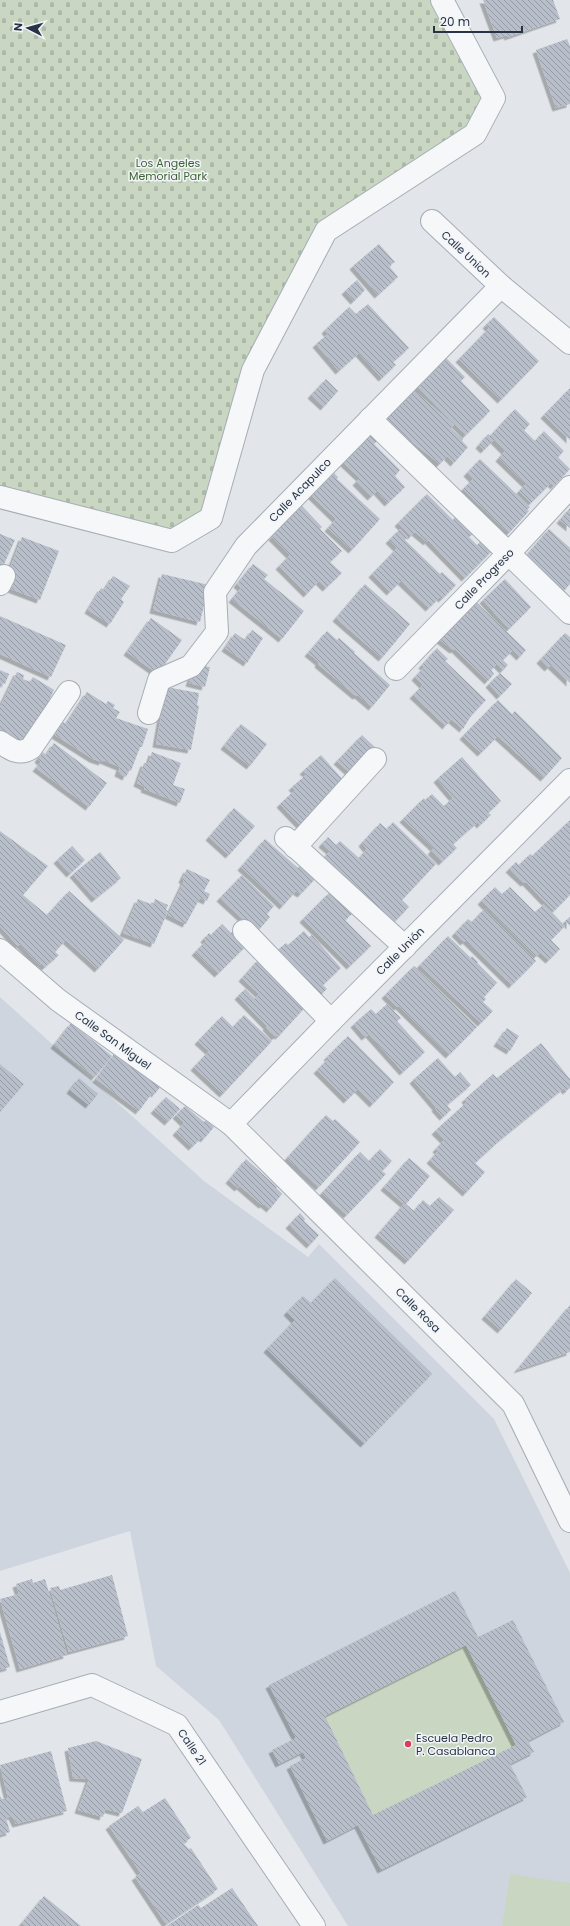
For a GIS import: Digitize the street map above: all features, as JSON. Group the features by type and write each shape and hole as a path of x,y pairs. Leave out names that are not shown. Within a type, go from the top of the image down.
{"street":[{"path":"0,497 172,541 211,518 253,370 326,231 475,134 494,98 442,0"},
{"name":"Calle Union","path":"432,221 501,286"},
{"path":"501,286 570,343"},
{"name":"Calle Acapulco","path":"149,713 159,680 191,666 218,632 215,592 246,546 501,286"},
{"path":"370,419 570,613"},
{"name":"Calle Progreso","path":"396,669 509,553 570,487"},
{"path":"0,742 16,751 21,752 30,748 69,692"},
{"path":"375,759 290,843 405,947"},
{"name":"Calle Unión","path":"231,1124 570,780"},
{"path":"244,931 331,1021"},
{"name":"Calle San Miguel","path":"0,950 58,1000 231,1124"},
{"name":"Calle Rosa","path":"231,1124 513,1404 570,1521"},
{"name":"Calle 21","path":"0,1712 92,1685 177,1725 314,1926"}],"shaded area":[{"path":"0,997 204,1181 308,1257 319,1244 494,1419 570,1573 570,1926 348,1926 219,1720 156,1666 130,1531 0,1571"}],"green space":[{"name":"Los Angeles Memorial Park","path":"0,0 442,0 494,98 475,134 326,231 253,370 211,518 172,541 0,497"},
{"path":"466,1645 516,1745 373,1815 325,1716"},
{"path":"510,1874 570,1883 570,1926 502,1926"}],"building":[{"path":"483,0 553,0 560,19 508,37 507,35 497,38"},
{"path":"567,39 570,46 570,104 556,108 536,50"},
{"path":"379,244 395,262 389,266 398,277 378,295 353,266"},
{"path":"357,280 365,290 354,301 345,291"},
{"path":"368,304 409,348 393,362 396,365 382,378 359,353 339,371 316,344 328,334 325,330 349,307 356,314"},
{"path":"494,317 539,361 501,400 459,359 489,328 486,325"},
{"path":"445,357 465,377 461,381 490,411 466,435 416,386"},
{"path":"326,379 338,391 324,407 311,395"},
{"path":"408,385 454,425 451,428 463,439 462,441 468,447 454,463 447,456 440,464 382,418"},
{"path":"570,388 570,440 544,415"},
{"path":"515,409 530,424 524,430 535,441 544,431 564,451 558,457 570,469 554,486 551,483 531,503 519,491 526,484 499,458 505,451 494,440 484,450 479,445 488,434 490,436"},
{"path":"368,431 378,440 374,444 400,470 395,476 405,487 388,503 377,491 371,497 356,482 360,478 343,462"},
{"path":"480,459 530,507 527,510 529,511 509,533 463,489 473,479 467,473"},
{"path":"329,471 332,475 334,473 338,477 337,479 380,519 352,550 328,528 336,519 309,493"},
{"path":"427,494 453,520 455,517 473,534 469,537 477,545 480,542 491,552 465,578 428,540 427,542 415,532 411,536 398,523"},
{"path":"301,505 322,527 320,529 342,551 330,562 342,573 326,588 319,581 307,594 279,566 290,555 272,537"},
{"path":"570,508 570,528 560,520"},
{"path":"400,529 408,537 405,540 440,574 442,572 456,585 442,599 440,597 429,608 401,581 390,592 372,574 397,548 389,540"},
{"path":"549,529 570,548 570,584 564,591 525,557"},
{"path":"0,534 15,540 0,573"},
{"path":"22,537 59,551 40,600 3,586"},
{"path":"253,564 268,575 264,579 304,611 282,639 232,599 241,588 237,584"},
{"path":"162,574 209,585 200,622 153,610"},
{"path":"113,576 130,586 121,599 124,602 110,624 88,610 101,588 104,590"},
{"path":"505,579 531,607 509,629 483,600"},
{"path":"365,584 410,624 382,658 336,618"},
{"path":"473,599 526,650 520,657 513,650 503,660 508,665 503,670 497,664 491,670 494,674 488,681 455,649 453,650 439,639"},
{"path":"0,616 66,645 51,677 0,654"},
{"path":"151,618 182,640 158,674 127,652"},
{"path":"252,630 263,638 247,663 225,648 235,633 245,640"},
{"path":"327,631 337,640 339,638 390,685 372,707 358,695 356,696 318,664 319,662 308,653"},
{"path":"565,633 570,637 570,683 551,665 548,668 540,660"},
{"path":"437,648 448,659 445,661 486,700 471,716 463,729 451,719 446,726 413,695 423,685 415,677 424,667 422,665"},
{"path":"198,665 210,667 205,687 189,683 193,671"},
{"path":"0,670 9,674 5,684 3,683 0,688"},
{"path":"17,672 24,675 23,679 30,682 33,677 54,690 28,745 0,731 0,707"},
{"path":"500,673 512,684 500,696 489,684"},
{"path":"166,687 199,693 197,705 199,706 191,750 156,744"},
{"path":"87,692 106,704 108,701 115,705 113,708 120,712 116,718 148,729 131,771 129,770 126,777 118,773 120,767 103,760 102,762 93,759 55,735 63,722 66,724"},
{"path":"498,700 512,714 515,711 562,758 544,778 498,736 481,753 463,736"},
{"path":"241,724 267,744 250,766 224,746"},
{"path":"362,735 381,753 357,779 337,761"},
{"path":"54,743 107,783 89,807 36,768 41,762 38,759 43,752 46,755"},
{"path":"152,752 181,763 173,785 185,789 180,803 144,789 145,787 137,783 144,763 148,764"},
{"path":"321,755 346,783 300,825 280,804 295,790 292,787 307,774 303,771"},
{"path":"462,757 501,801 488,813 491,815 480,825 478,822 453,844 457,848 442,862 431,851 434,848 403,819 424,798 425,800 432,794 444,806 453,798 437,779"},
{"path":"234,808 255,826 229,855 209,837"},
{"path":"570,820 570,895 554,911 526,882 524,883 509,869 516,862 519,865 530,854 532,856"},
{"path":"393,822 436,864 402,900 409,907 387,930 318,864 330,851 322,844 328,837 336,845 340,841 359,858 367,849 362,843 380,823 387,829"},
{"path":"0,831 48,866 23,895 47,915 69,891 124,940 98,969 66,940 55,952 59,955 45,967 41,963 40,965 20,944 18,946 0,926"},
{"path":"265,839 298,868 301,864 317,877 301,894 296,891 283,906 241,867"},
{"path":"72,846 85,860 70,874 57,860"},
{"path":"100,852 121,878 95,899 73,874"},
{"path":"187,869 210,880 204,891 210,894 207,901 200,898 186,924 168,915 184,881 182,879"},
{"path":"242,875 274,906 267,914 270,917 257,932 220,898"},
{"path":"495,887 502,894 510,887 535,912 544,904 565,926 551,940 560,949 549,960 540,952 536,957 481,901"},
{"path":"330,892 352,914 345,920 371,946 350,966 303,919"},
{"path":"138,899 153,905 155,899 168,905 166,910 168,911 154,944 123,933"},
{"path":"484,909 536,961 512,985 466,940 464,942 455,933 468,919 472,922"},
{"path":"570,917 570,926 565,921"},
{"path":"222,924 231,933 234,930 248,944 218,974 195,952 206,941 204,939 209,933 211,935"},
{"path":"304,931 309,937 312,935 341,968 323,985 327,989 316,999 274,953 286,943 288,945"},
{"path":"448,936 471,958 472,956 497,983 484,997 486,999 483,1002 493,1011 481,1023 420,965"},
{"path":"259,959 309,1003 279,1036 277,1035 275,1037 266,1027 267,1026 238,996 245,989 255,999 259,994 242,978"},
{"path":"414,966 477,1027 449,1055 399,1006 397,1007 385,995"},
{"path":"387,1004 401,1018 397,1021 425,1052 403,1072 369,1034 365,1037 354,1024 371,1009 376,1014"},
{"path":"244,1015 272,1041 223,1094 194,1067 209,1051 198,1041 222,1016 233,1027"},
{"path":"71,1023 112,1056 95,1077 54,1045"},
{"path":"507,1028 519,1036 510,1051 497,1043"},
{"path":"348,1036 394,1082 373,1104 358,1089 347,1100 317,1070 329,1058 327,1057"},
{"path":"541,1043 570,1079 570,1088 566,1091 564,1088 500,1140 475,1163 485,1172 466,1193 430,1160 438,1151 436,1149 444,1140 435,1131 467,1102 465,1099 493,1074 497,1078"},
{"path":"114,1054 160,1087 155,1094 153,1092 139,1111 96,1079"},
{"path":"438,1058 455,1077 460,1072 471,1085 447,1105 451,1110 443,1117 413,1080"},
{"path":"0,1064 24,1084 0,1112"},
{"path":"79,1078 98,1094 89,1105 70,1090"},
{"path":"166,1097 180,1109 168,1122 154,1110"},
{"path":"185,1106 204,1122 206,1120 214,1127 204,1139 202,1137 192,1147 176,1132 184,1123 176,1115"},
{"path":"326,1115 333,1121 335,1119 360,1142 319,1187 287,1158"},
{"path":"380,1149 392,1161 382,1171 386,1174 347,1215 322,1193 360,1152 369,1161"},
{"path":"409,1158 430,1176 406,1204 414,1211 423,1200 430,1206 439,1197 454,1210 408,1261 378,1234 404,1204 384,1187"},
{"path":"246,1159 277,1187 276,1188 282,1194 270,1209 264,1204 262,1205 240,1186 238,1188 229,1180"},
{"path":"300,1213 305,1219 304,1221 319,1235 310,1245 289,1225"},
{"path":"335,1278 432,1374 364,1444 267,1349 295,1320 287,1312 303,1296 311,1303"},
{"path":"516,1279 532,1293 501,1330 485,1316"},
{"path":"570,1305 570,1352 517,1370"},
{"path":"112,1575 128,1636 69,1652 50,1588 59,1586 60,1590"},
{"path":"32,1579 33,1583 45,1579 67,1655 20,1669 0,1599 19,1594 16,1584"},
{"path":"455,1591 478,1637 513,1620 564,1722 528,1741 534,1752 510,1764 527,1797 381,1870 358,1825 327,1841 290,1766 306,1758 303,1752 279,1764 272,1750 296,1738 269,1685","holes":["466,1645 516,1745 373,1815 325,1716"]},
{"path":"0,1632 10,1667 0,1670"},
{"path":"96,1741 142,1759 122,1813 105,1809 103,1817 78,1810 89,1779 73,1778 68,1748"},
{"path":"51,1751 67,1811 16,1824 12,1816 6,1818 10,1832 0,1835 0,1796 2,1799 8,1798 0,1765"},
{"path":"165,1798 191,1838 183,1843 189,1849 191,1848 218,1889 166,1924 135,1877 141,1873 109,1826 138,1806 143,1812"},
{"path":"232,1888 258,1926 167,1926 198,1905 201,1908"},
{"path":"44,1896 81,1926 26,1926 22,1923"}],"place":[{"name":"Escuela Pedro P. Casablanca","path":"408,1744"}]}
